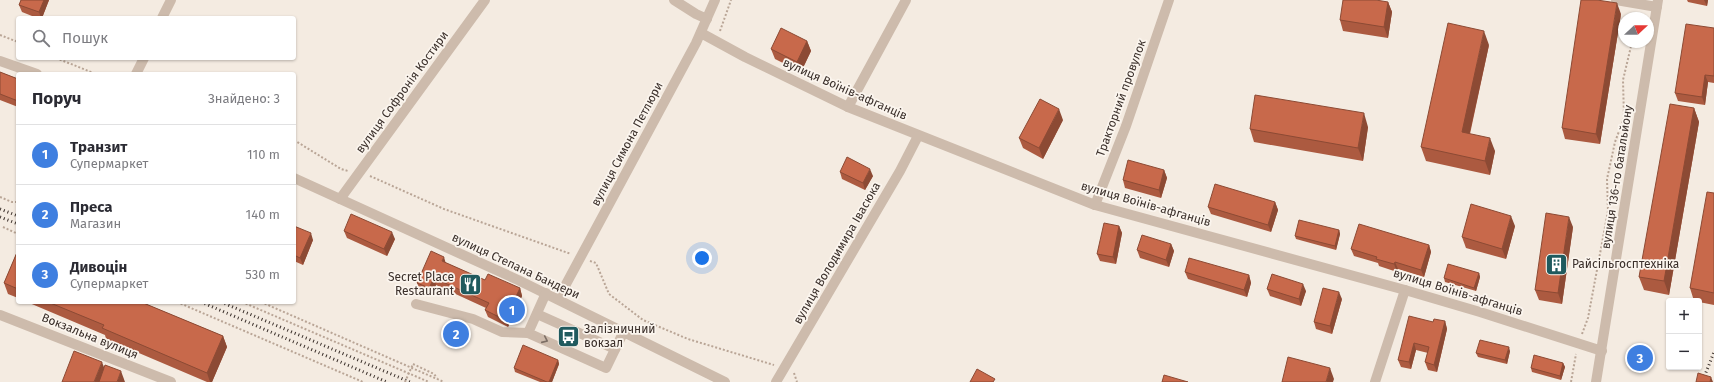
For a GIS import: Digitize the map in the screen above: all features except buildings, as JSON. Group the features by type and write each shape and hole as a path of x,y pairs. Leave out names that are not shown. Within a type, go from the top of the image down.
{"street":[{"path":"163,16 171,0"},
{"name":"вулиця Софронія Костири","path":"340,199 485,0"},
{"path":"674,0 707,19"},
{"name":"вулиця Симона Петлюри","path":"558,299 701,33 715,0"},
{"path":"848,107 906,0"},
{"name":"Тракторний провулок","path":"1095,204 1126,126 1169,0"},
{"path":"1616,0 1658,3"},
{"name":"вулиця 136-го батальйону","path":"1596,382 1658,3"},
{"name":"вулиця Воїнів-афганців","path":"701,33 745,57 848,107 918,136 1095,204 1405,290 1602,351"},
{"path":"137,72 143,60"},
{"path":"0,61 31,72"},
{"name":"вулиця Володимира Івасюка","path":"776,382 900,171 918,136"},
{"name":"вулиця Степана Бандери","path":"296,179 558,299 725,382"},
{"path":"1375,382 1405,290"},
{"path":"528,332 546,294"},
{"path":"416,304 473,319 502,332 528,332 606,368 624,331"},
{"path":"537,314 615,349"},
{"name":"Вокзальна вулиця","path":"0,315 171,382"}],"path":[{"path":"716,41 731,0"},
{"path":"0,35 16,41"},
{"path":"1581,340 1588,318 1608,211 1607,179 1615,142 1624,118 1623,80 1631,48"},
{"path":"61,60 91,72"},
{"path":"296,141 341,169 354,172"},
{"path":"367,176 444,209 573,255"},
{"path":"0,197 16,202"},
{"path":"3,227 16,233"},
{"path":"588,260 596,263 609,294 643,320 688,339 738,355 777,365"},
{"path":"182,304 363,382"},
{"path":"247,304 429,382"},
{"path":"266,304 444,382"},
{"path":"1571,382 1576,354"},
{"path":"405,382 413,364 434,374 438,379"},
{"path":"792,369 797,382"}],"railway":[{"path":"0,209 16,215"},
{"path":"0,217 16,223"},
{"path":"206,304 387,382"},
{"path":"226,304 410,382"},
{"path":"1703,380 1714,352"}],"place":[{"name":"Райсільгосптехніка","path":"1556,264"},
{"name":"Secret Place Restaurant","path":"470,284"},
{"name":"Транзит","path":"512,310"},
{"name":"Преса","path":"456,334"},
{"name":"Залізничний вокзал","path":"568,336"},
{"name":"Дивоцін","path":"1640,358"}]}
